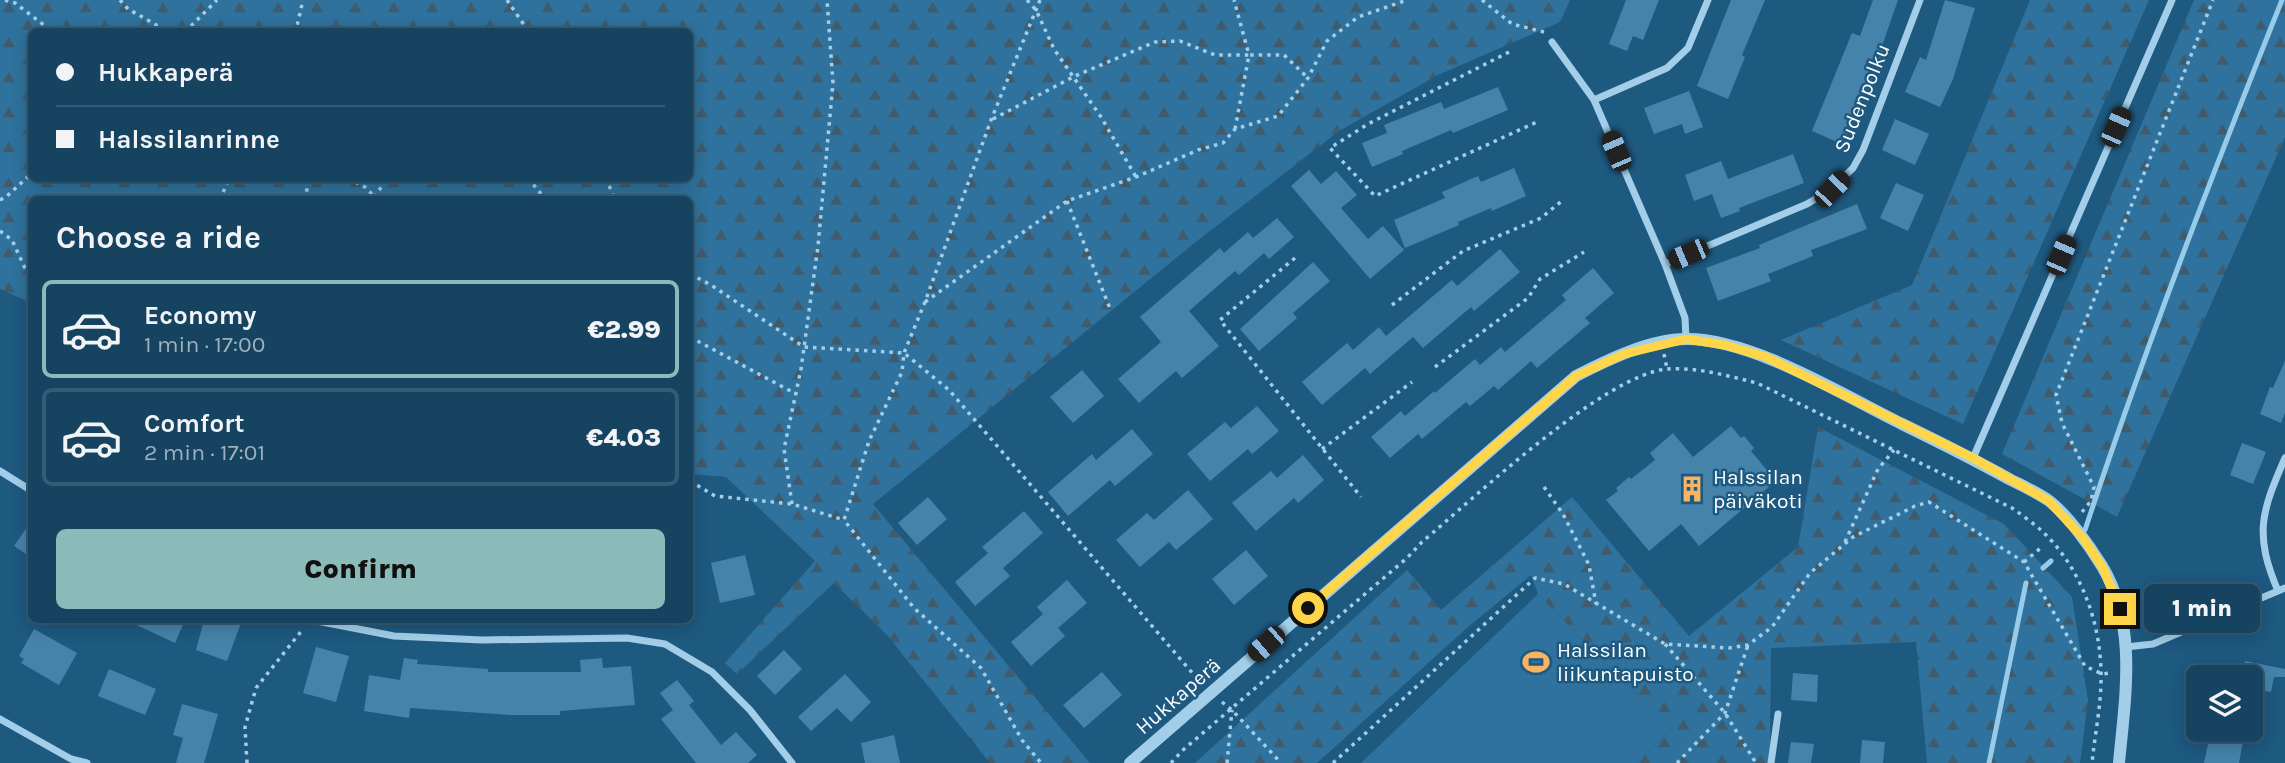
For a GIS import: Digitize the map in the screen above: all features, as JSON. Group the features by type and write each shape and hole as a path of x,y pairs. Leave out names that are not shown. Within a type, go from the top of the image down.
{"street":[{"path":"1594,100 1667,68 1688,48 1708,0"},
{"name":"Sudenpolku","path":"1665,264 1807,204 1832,189 1853,168 1863,150 1920,0"},
{"path":"1973,458 2172,0"},
{"path":"1552,42 1594,100 1665,264 1685,318 1686,339 1725,345 1766,357 1973,458 2049,501 2083,538 2103,568 2120,609 2127,672 2119,763"},
{"name":"Hukkaperä","path":"1130,763 1576,376 1624,354 1686,339"},
{"path":"2126,648 2153,644 2281,590 2269,569 2262,521 2268,498 2285,458"},
{"path":"0,471 28,488"},
{"path":"327,623 394,636 482,640 628,638 665,644 712,672 750,710 792,763"},
{"path":"1771,763 1778,714"},
{"path":"0,719 71,759 88,763"}],"path":[{"path":"5,0 15,3 48,28"},
{"path":"120,0 128,9 162,28"},
{"path":"189,28 217,0"},
{"path":"296,28 303,0"},
{"path":"507,0 526,28"},
{"path":"792,504 784,449 804,347 818,246 834,83 827,0"},
{"path":"1027,0 1036,10 1054,49 1074,76 1136,177"},
{"path":"844,520 869,441 902,372 904,353 991,120 1040,0"},
{"path":"925,302 1067,201 1136,177 1198,150 1223,143 1235,129 1249,55 1234,0"},
{"path":"1235,129 1278,116 1308,78 1327,41 1358,17 1407,0"},
{"path":"1482,0 1512,24 1547,32 1552,42"},
{"path":"2081,512 2091,501 2094,487 2062,423 2056,395 2213,0"},
{"path":"991,120 1074,76 1154,42 1181,41 1215,55 1284,55 1308,78"},
{"path":"1509,52 1368,124 1330,148 1375,196 1539,121"},
{"path":"0,200 28,176"},
{"path":"356,182 374,196"},
{"path":"531,182 543,196"},
{"path":"1391,305 1463,251 1541,218 1563,200"},
{"path":"1067,201 1111,311"},
{"path":"0,231 12,240 28,270"},
{"path":"1435,367 1528,299 1540,279 1584,252"},
{"path":"1295,258 1220,320 1361,497"},
{"path":"693,276 804,347 904,353 949,390 1210,694 1232,710 1281,763"},
{"path":"693,339 796,394"},
{"path":"1171,763 1422,542 1580,412 1610,392 1644,375 1667,369 1712,372 1757,383 2012,508 2042,531 2063,556 2078,580 2094,618 2102,674 2092,763"},
{"path":"1322,449 1412,382"},
{"path":"1844,544 1878,469 1894,450"},
{"path":"693,483 715,496 792,504 844,520 914,608 981,668 1022,740 1041,763"},
{"path":"1544,486 1563,514 1588,565 1596,604"},
{"path":"1665,644 1729,648 1748,645 1772,627 1810,573 1844,544 1915,506 1929,502 2024,562 2085,666 2102,674"},
{"path":"2024,562 2043,546"},
{"path":"1333,763 1535,578 1564,584 1665,644 1725,713 1756,763"},
{"path":"247,763 245,727 256,688 309,623"},
{"path":"1677,763 1725,713 1748,645"},
{"path":"1227,763 1232,710"}],"green space":[{"path":"0,0 1570,0 1560,22 1438,75 1339,131 1197,241 873,504 1090,763 990,763 887,635 834,583 737,674 725,663 815,561 726,477 693,474 693,196 28,196 28,302 0,289"},
{"path":"2030,0 2149,0 1963,424 1781,340 1912,285"},
{"path":"2194,0 2285,0 2285,137 2117,517 2002,454"},
{"path":"1818,427 2004,524 2072,597 2088,700 2080,763 1927,763 1916,642 1771,648 1768,763 1636,763 1671,730 1538,594 1531,575 1468,627 1317,763 1195,763 1407,570 1441,610 1572,497 1689,636 1798,547"},
{"name":"Halssilan liikuntapuisto","path":"1538,594 1671,730 1636,763 1361,763"}],"building":[{"path":"1626,0 1659,0 1643,40 1633,36 1627,51 1609,44"},
{"path":"1731,0 1765,0 1742,55 1745,57 1728,99 1697,86"},
{"path":"1873,0 1898,0 1882,46 1886,47 1844,145 1812,131 1852,33 1860,36"},
{"path":"1945,0 1975,8 1953,79 1940,107 1905,92 1920,57 1926,60"},
{"path":"1498,87 1508,110 1453,133 1451,130 1372,167 1362,143 1387,133 1384,125 1441,102 1444,109"},
{"path":"1689,91 1703,127 1685,134 1682,124 1654,134 1644,108"},
{"path":"1895,119 1929,134 1915,165 1882,150"},
{"path":"1793,154 1804,183 1739,208 1740,211 1721,218 1712,194 1694,201 1685,175 1721,161 1728,179"},
{"path":"1514,168 1526,196 1458,222 1459,225 1405,248 1394,220 1445,198 1442,192 1478,176 1481,182"},
{"path":"1309,170 1321,184 1336,171 1357,195 1341,208 1368,239 1383,226 1404,250 1370,279 1291,186"},
{"path":"1896,183 1924,195 1908,231 1880,218"},
{"path":"1857,204 1867,229 1811,250 1813,256 1768,274 1771,281 1718,301 1706,268 1760,248 1759,245"},
{"path":"1277,218 1294,237 1269,259 1264,253 1239,275 1235,271 1189,311 1219,346 1182,378 1176,371 1139,403 1118,379 1161,342 1140,317 1220,248 1224,253 1248,232 1253,238"},
{"path":"1500,249 1520,272 1474,311 1471,307 1423,348 1413,337 1370,374 1365,368 1322,405 1302,382 1347,343 1353,350 1379,327 1386,336 1452,280 1457,286"},
{"path":"1313,262 1330,281 1293,313 1297,318 1259,351 1240,329"},
{"path":"1593,268 1614,293 1585,318 1590,323 1537,368 1531,361 1498,390 1494,386 1470,406 1466,402 1422,439 1418,434 1390,458 1371,437 1401,411 1405,416 1475,359 1480,365 1501,347 1505,352 1566,300 1562,295"},
{"path":"2285,361 2285,413 2281,423 2260,414 2270,387 2273,388"},
{"path":"1082,370 1104,396 1073,423 1050,397"},
{"path":"1257,406 1279,431 1252,454 1248,449 1210,481 1187,454 1225,422 1231,428"},
{"name":"Halssilan päiväkoti","path":"1731,426 1754,448 1751,451 1776,481 1699,546 1681,524 1649,551 1606,500 1618,491 1616,488 1629,477 1631,479 1655,460 1650,453 1673,433 1693,457"},
{"path":"1132,429 1153,454 1115,486 1110,480 1068,516 1048,492 1092,454 1096,460"},
{"path":"2242,443 2266,452 2253,484 2230,475"},
{"path":"1303,455 1324,480 1298,503 1294,498 1256,531 1232,503 1271,471 1277,478"},
{"path":"1188,490 1213,519 1176,550 1169,542 1140,567 1116,540 1147,513 1154,520"},
{"path":"928,497 947,519 917,545 898,523"},
{"path":"1024,511 1043,533 1003,568 1010,576 975,606 955,582 988,553 982,547"},
{"path":"28,526 28,555 14,546"},
{"path":"1246,550 1268,576 1234,605 1212,579"},
{"path":"745,555 755,595 720,603 711,563"},
{"path":"1067,580 1087,603 1058,628 1065,636 1031,666 1011,642 1043,614 1037,607"},
{"path":"132,623 184,623 175,643"},
{"path":"203,623 241,623 227,661 196,650"},
{"path":"34,629 77,653 59,685 21,663 24,659 19,656"},
{"path":"316,647 349,656 336,702 303,693"},
{"path":"784,650 802,669 775,695 757,676"},
{"path":"404,658 418,660 417,664 488,669 488,672 581,672 580,660 602,658 603,668 631,666 635,705 560,711 560,715 510,715 410,708 409,718 364,711 369,675 400,680"},
{"path":"2245,661 2285,669 2285,677 2274,677 2271,692 2263,690 2263,665 2244,665"},
{"path":"109,669 156,689 145,715 98,696"},
{"path":"1102,672 1122,695 1084,728 1063,705"},
{"path":"1793,673 1818,675 1817,702 1791,700"},
{"path":"845,674 871,702 851,722 837,708 811,731 798,717"},
{"path":"677,680 694,701 689,705 721,745 736,732 757,755 748,763 696,763 661,719 673,710 660,693"},
{"path":"182,704 218,714 204,763 176,763 183,738 173,735"},
{"path":"894,735 900,763 865,763 861,743"},
{"path":"1862,740 1885,742 1883,763 1860,763"},
{"path":"1791,742 1814,744 1811,763 1788,763"},
{"path":"2208,742 2243,742 2239,763 2204,763"}],"waterway":[{"path":"2085,530 2179,264 2282,0"},
{"path":"2043,568 2051,561"},
{"path":"1989,763 2026,583"}],"place":[{"name":"Halssilan päiväkoti","path":"1692,489"},
{"name":"Halssilan liikuntapuisto","path":"1536,662"}],"route":[{"path":"1308,608 1576,376 1624,354 1686,339 1725,345 1766,357 1973,458 2049,501 2083,538 2103,568 2120,609"}]}
